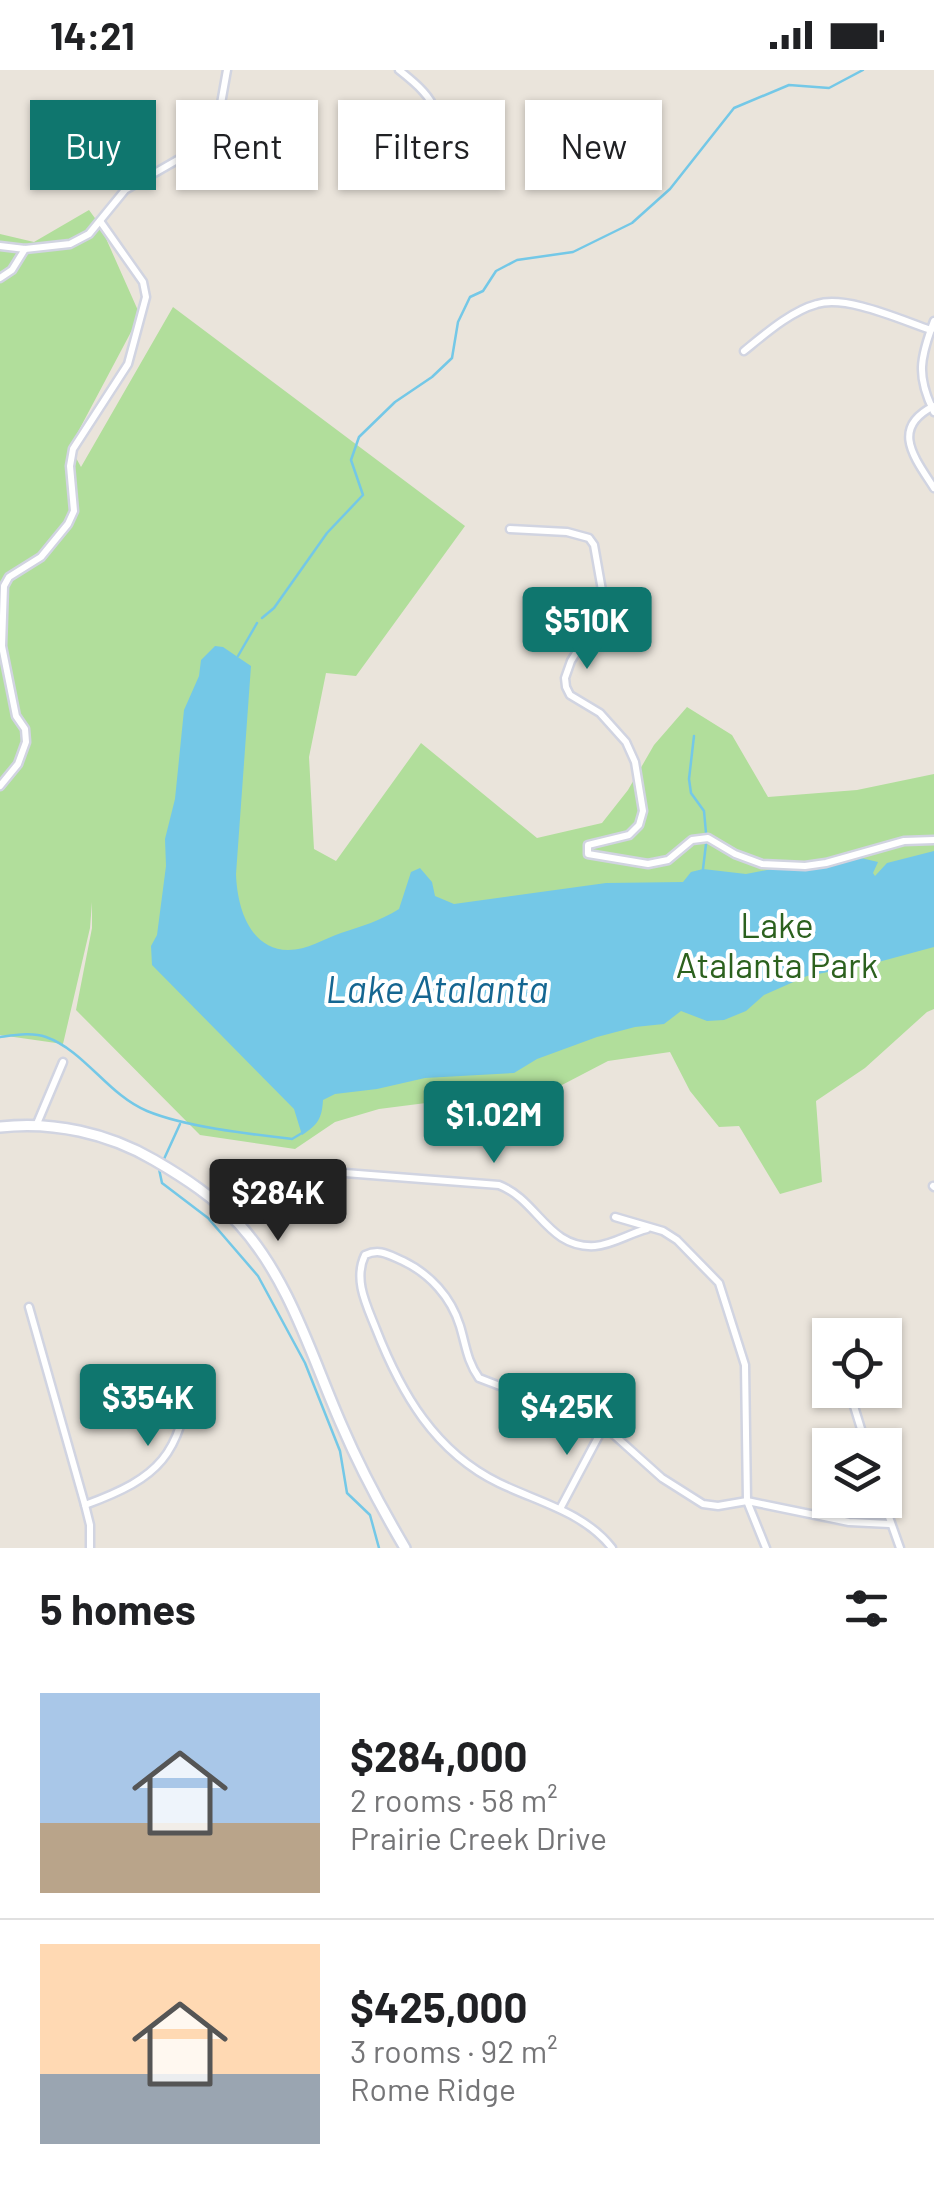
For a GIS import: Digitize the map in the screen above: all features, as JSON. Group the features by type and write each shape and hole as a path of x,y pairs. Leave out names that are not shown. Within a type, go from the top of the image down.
{"main road":[{"path":"0,1127 36,1126 98,1136 135,1148 213,1198 239,1224 278,1281 360,1465 405,1548"}],"street":[{"path":"0,246 25,249 70,244 88,234 125,190 186,155 217,126 227,70"},
{"path":"399,70 432,100"},
{"path":"0,786 18,764 26,742 2,646 4,586 9,578 41,558 68,524 74,510 72,449 128,364 146,297 143,282 100,221"},
{"path":"0,278 12,270 25,249"},
{"path":"744,350 818,303 833,302 932,325 922,358 922,385 933,408 918,415 909,432 912,454 934,488"},
{"path":"510,529 567,532 588,538 594,546 602,611 571,661 566,687 570,695 600,713 626,742 644,811 640,825 629,835 592,843 588,845 588,854 648,864 668,860 692,840 708,838 762,864 794,866 826,863 904,841 934,840"},
{"path":"36,1126 63,1062"},
{"path":"314,1166 332,1172 499,1185 514,1190 552,1232 574,1245 598,1246 649,1229"},
{"path":"615,1217 662,1231 693,1254 719,1284 745,1365 747,1501 766,1548"},
{"path":"612,1548 562,1508 498,1482 459,1459 440,1442 400,1385 386,1356 362,1292 361,1263 365,1255 381,1251 434,1282 451,1304 469,1365 479,1378 604,1426 690,1498 718,1506 747,1501 849,1522 890,1524"},
{"path":"29,1307 90,1524 90,1548"},
{"path":"85,1505 119,1492 163,1460 184,1421 191,1376"},
{"path":"562,1508 604,1426"},
{"path":"888,1518 900,1548"}],"green space":[{"name":"Lake Atalanta Park","path":"89,210 100,225 140,315 70,447 81,467 173,307 465,526 356,676 326,673 309,757 314,849 336,861 421,743 537,838 602,823 628,790 654,745 687,707 732,735 768,797 857,790 934,774 934,1009 865,1068 816,1101 822,1182 780,1194 739,1126 719,1127 690,1091 670,1052 608,1061 560,1086 379,1109 335,1122 295,1149 200,1135 76,1010 92,928 92,902 90,928 63,1044 0,1035 0,234 34,242"}],"water":[{"name":"Lake Atalanta","path":"215,646 223,647 251,666 237,886 248,924 275,948 302,948 392,913 399,909 411,872 420,868 432,882 435,896 454,904 606,883 683,882 691,872 703,869 746,874 782,867 813,870 861,858 878,862 875,876 887,863 934,851 934,947 807,976 764,995 746,1011 724,1020 707,1021 681,1011 664,1024 597,1037 537,1059 514,1073 425,1078 335,1094 323,1100 318,1120 302,1135 294,1109 152,965 151,946 157,935 166,866 165,839 175,799 184,710 199,676 201,660"}],"waterway":[{"path":"262,618 274,608 327,533 363,495 351,460 359,437 395,402 452,358 458,322 470,297 483,291 496,271 517,260 573,252 632,223 670,189 734,108 789,85 829,88 863,70"},
{"path":"238,656 257,623"},
{"path":"694,736 689,779 691,793 704,811 706,833"},
{"path":"703,869 706,844"},
{"path":"0,1037 46,1037 73,1052 133,1104 163,1117 292,1139 302,1133"},
{"path":"164,1159 180,1124"},
{"path":"159,1169 162,1183 208,1218 258,1276 305,1363 340,1451 347,1493 370,1515 379,1548"}]}
